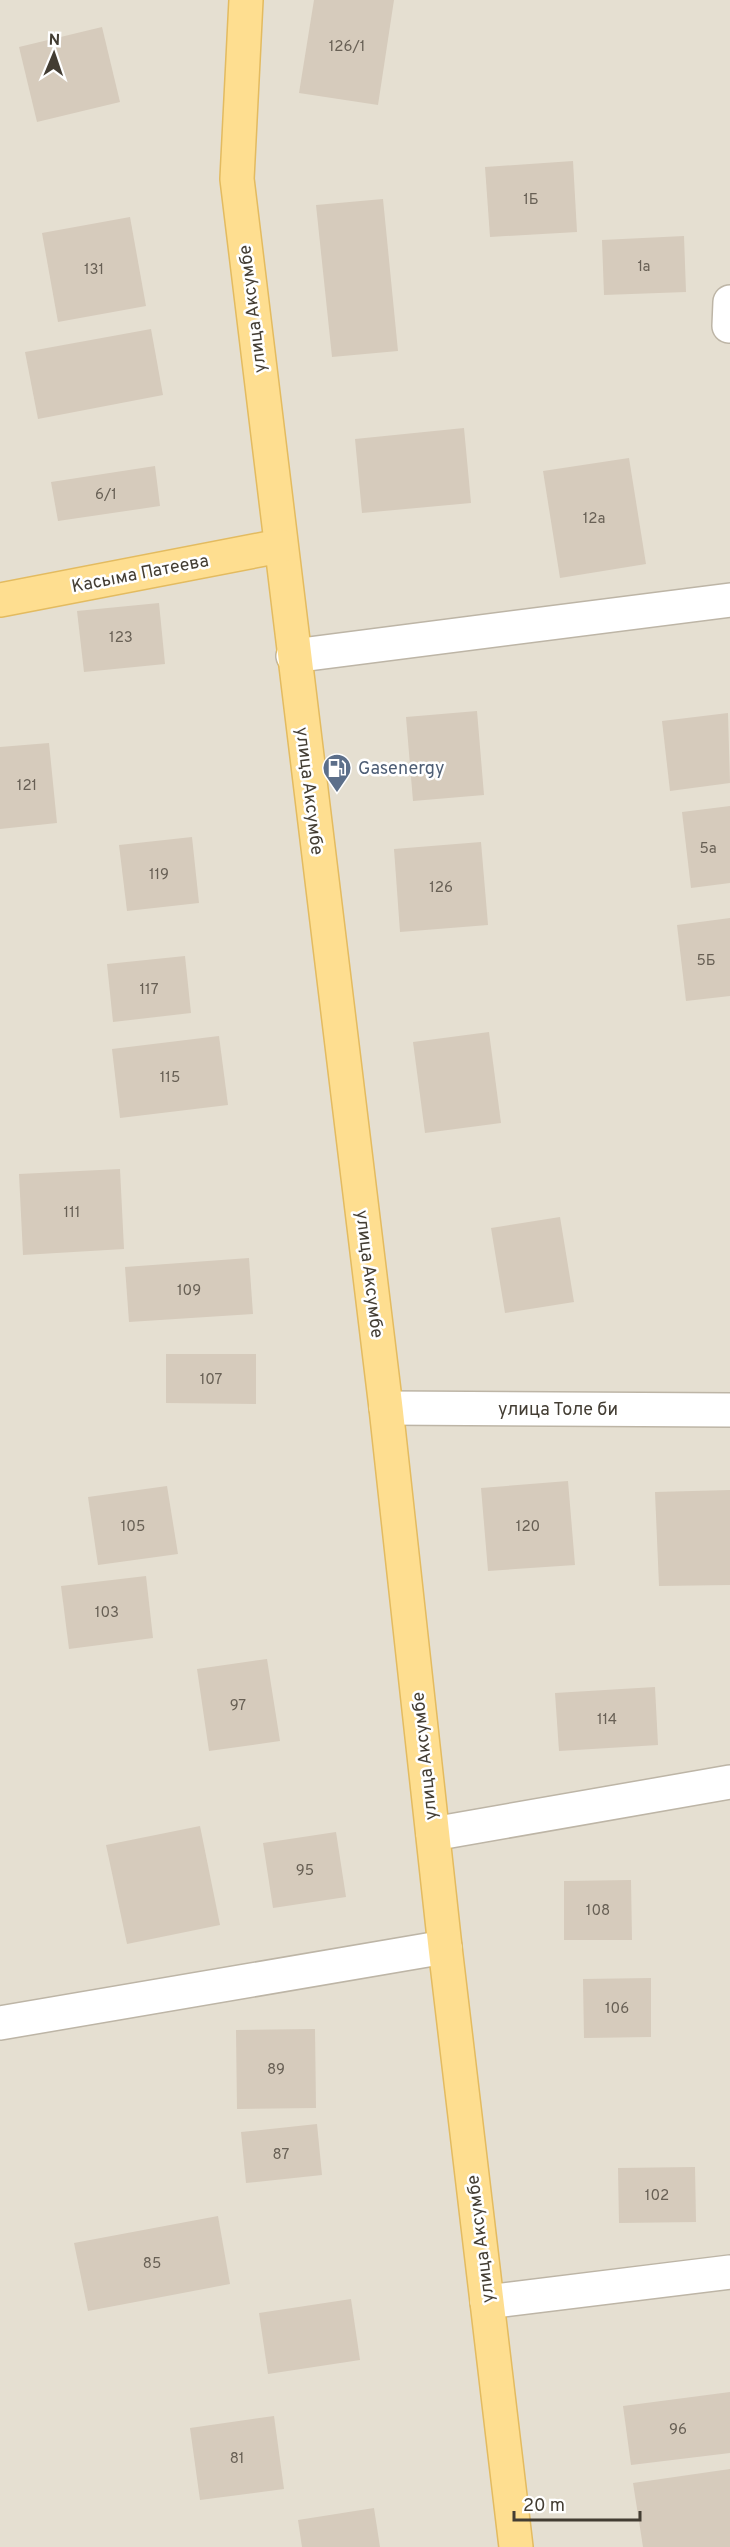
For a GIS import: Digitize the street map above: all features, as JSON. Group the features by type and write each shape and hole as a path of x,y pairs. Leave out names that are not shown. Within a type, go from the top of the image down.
{"main road":[{"name":"улица Аксумбе","path":"246,0 237,179 293,656 386,1408 445,1947 516,2547"},
{"name":"Касыма Патеева","path":"0,600 280,546"}],"street":[{"path":"293,656 730,600"},
{"name":"улица Толе би","path":"386,1408 730,1410"},
{"path":"433,1834 730,1782"},
{"path":"0,2023 445,1947"},
{"path":"487,2302 730,2272"}],"shaded area":[{"path":"0,0 730,0 730,2547 0,2547"}],"building":[{"path":"314,0 394,0 378,105 299,93"},
{"path":"102,27 120,102 37,122 19,47"},
{"path":"573,161 577,232 490,237 485,167"},
{"path":"383,199 398,351 332,357 316,205"},
{"path":"130,217 146,306 58,322 42,233"},
{"path":"684,236 686,292 604,295 602,240"},
{"path":"151,329 163,395 38,419 25,352"},
{"path":"464,428 471,503 362,513 355,439"},
{"path":"629,458 646,564 560,578 543,471"},
{"path":"155,466 160,506 58,521 51,482"},
{"path":"159,603 165,664 84,672 77,611"},
{"path":"477,711 484,795 413,801 406,717"},
{"path":"728,713 730,783 670,791 662,721"},
{"path":"49,743 57,823 0,829 0,747"},
{"path":"730,806 730,883 691,888 682,812"},
{"path":"192,837 199,903 127,911 119,845"},
{"path":"481,842 488,925 400,932 394,849"},
{"path":"730,918 730,996 686,1001 677,925"},
{"path":"185,956 191,1013 113,1022 107,964"},
{"path":"489,1032 501,1123 425,1133 413,1042"},
{"path":"219,1036 228,1105 120,1118 112,1049"},
{"path":"120,1169 124,1249 23,1255 19,1174"},
{"path":"560,1217 574,1302 505,1313 491,1228"},
{"path":"249,1258 253,1314 129,1322 125,1267"},
{"path":"166,1354 256,1354 256,1404 166,1403"},
{"path":"568,1481 575,1565 488,1571 481,1488"},
{"path":"167,1486 178,1554 98,1565 88,1497"},
{"path":"730,1490 730,1585 659,1586 655,1492"},
{"path":"146,1576 153,1638 69,1649 61,1586"},
{"path":"267,1659 280,1741 209,1751 197,1669"},
{"path":"655,1687 658,1745 559,1751 555,1693"},
{"path":"200,1826 220,1925 127,1944 106,1845"},
{"path":"336,1832 346,1897 273,1908 263,1843"},
{"path":"631,1880 632,1940 564,1940 564,1881"},
{"path":"651,1978 651,2037 584,2038 583,1979"},
{"path":"315,2029 316,2108 237,2109 236,2030"},
{"path":"317,2124 322,2175 246,2183 241,2132"},
{"path":"695,2167 696,2222 619,2223 618,2168"},
{"path":"218,2216 230,2284 88,2311 74,2243"},
{"path":"351,2299 360,2360 268,2374 259,2313"},
{"path":"730,2392 730,2453 631,2465 623,2406"},
{"path":"274,2416 284,2489 200,2500 190,2428"},
{"path":"730,2469 730,2547 643,2547 633,2483"},
{"path":"374,2508 380,2547 302,2547 298,2520"}],"place":[{"name":"Gasenergy","path":"337,794"}]}
